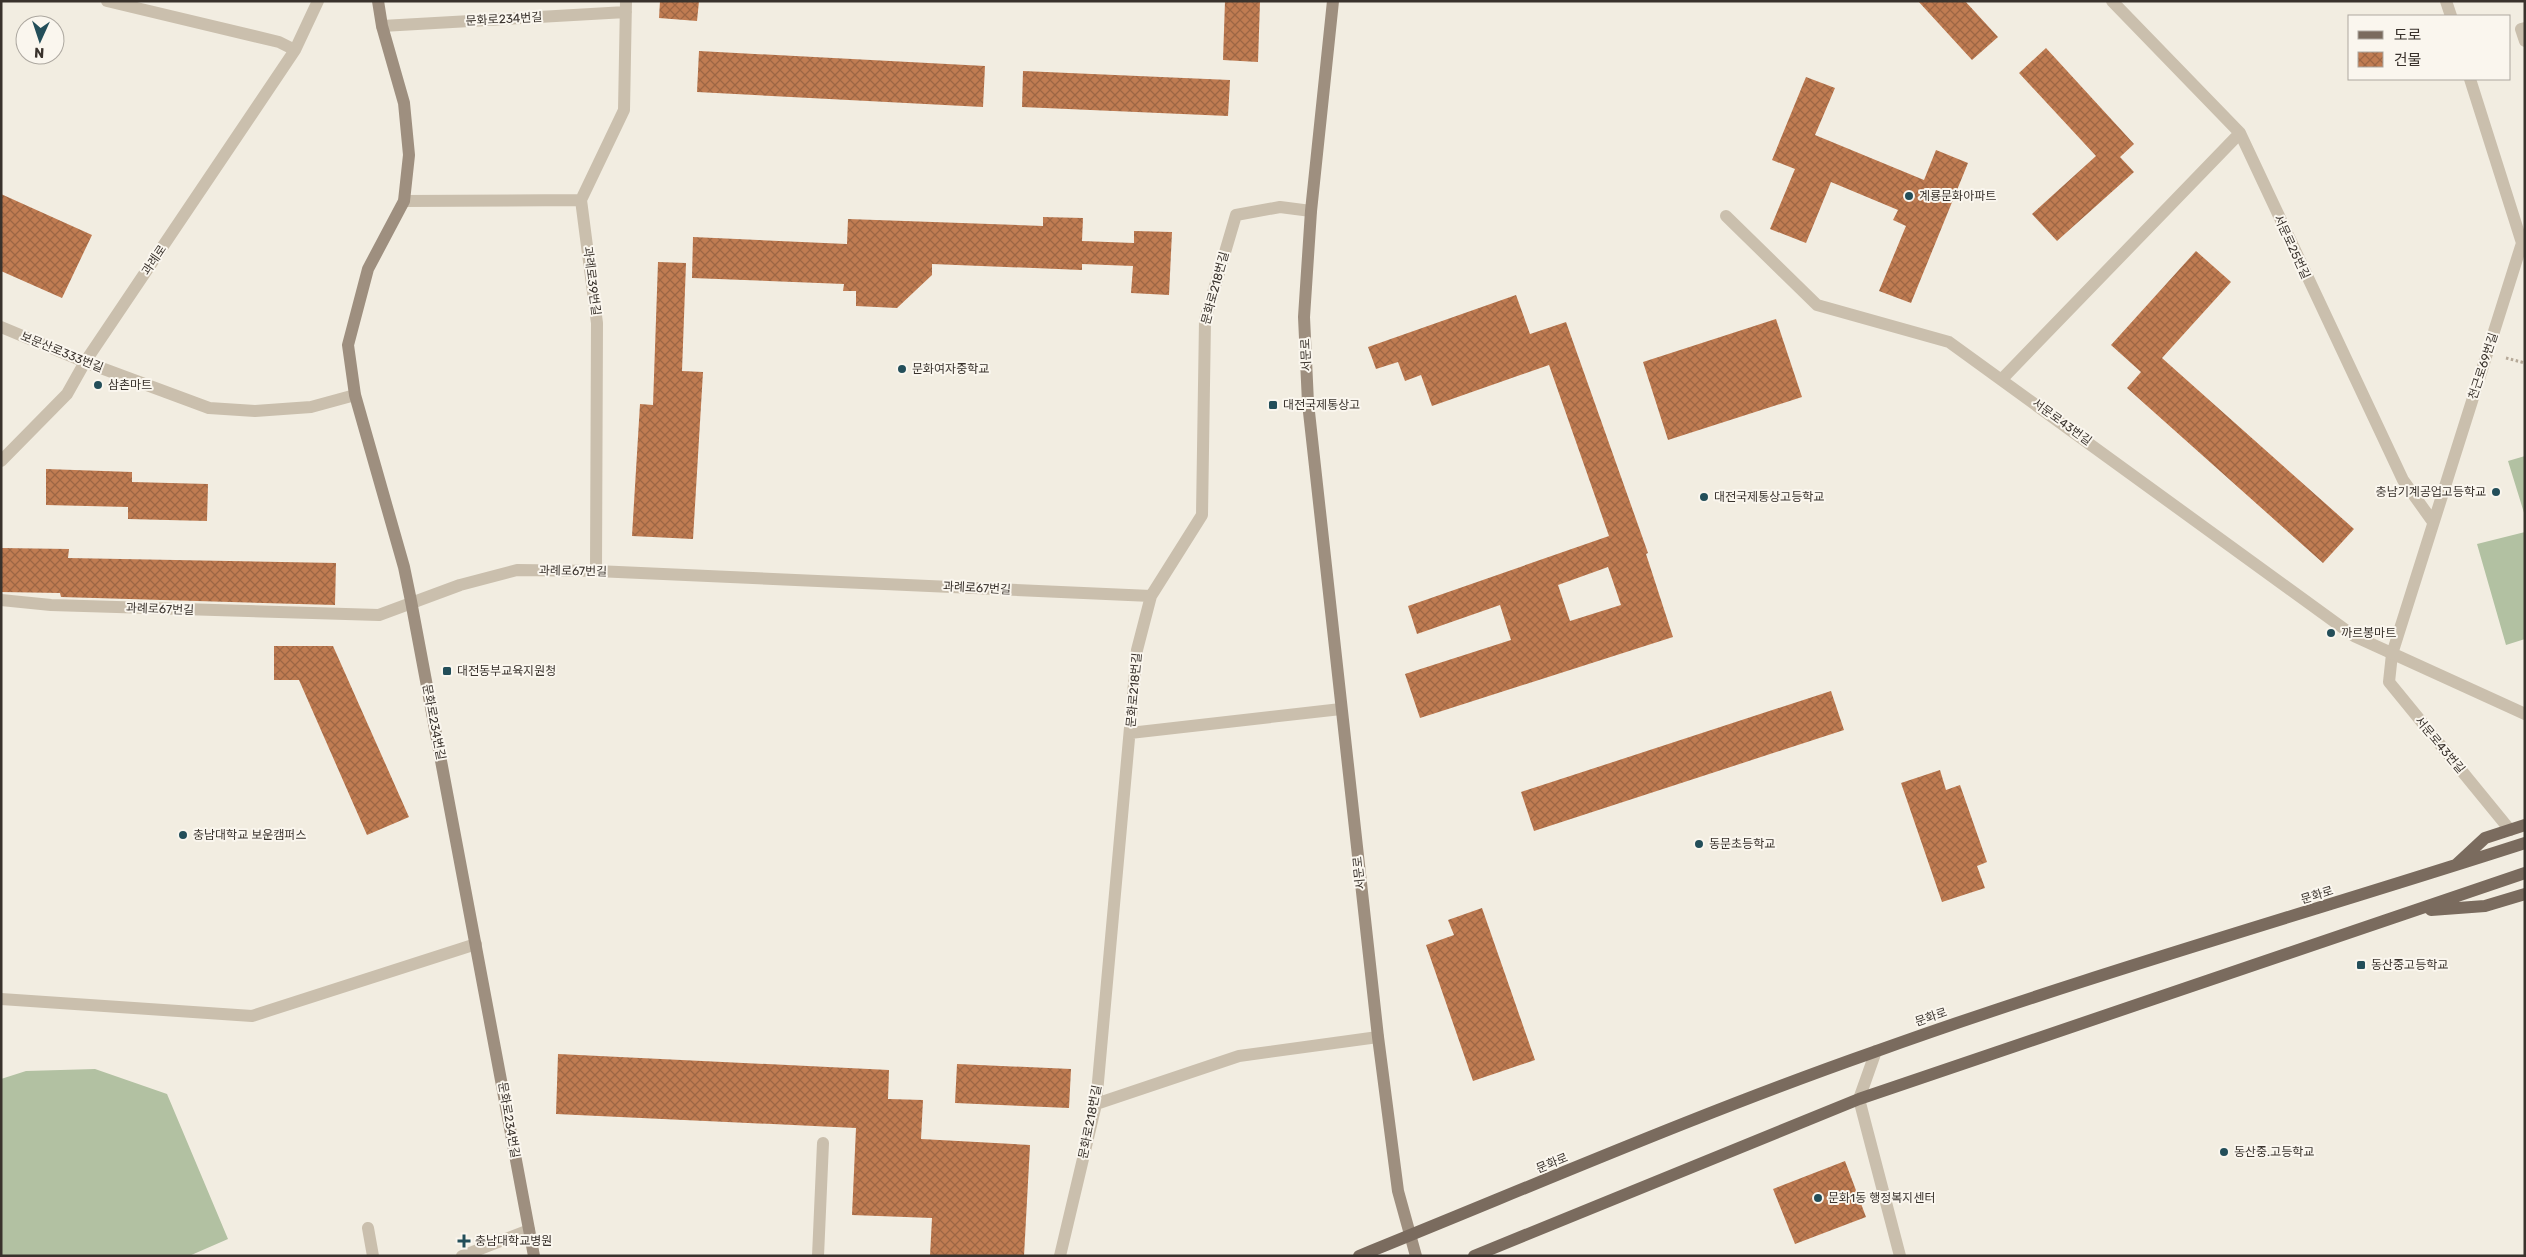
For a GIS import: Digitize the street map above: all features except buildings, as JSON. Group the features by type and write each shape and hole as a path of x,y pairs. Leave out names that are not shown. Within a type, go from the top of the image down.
{"main road":[{"name":"문화로234번길","path":"378,1 382,26 404,102 409,155 404,201 368,270 348,345 355,395 404,567 411,601 534,1256"},
{"name":"서문로","path":"1333,1 1311,211 1304,317 1308,403 1378,1037 1398,1192 1416,1256"},
{"path":"2454,866 2486,838 2525,825"},
{"name":"문화로","path":"1360,1256 1762,1092 1876,1051 2084,979 2525,844"},
{"path":"1474,1256 1859,1098 2525,873"},
{"path":"2413,911 2484,906 2525,894"}],"street":[{"path":"107,1 279,42 296,50"},
{"name":"과례로","path":"1,460 67,394 85,362 296,50 318,1"},
{"name":"서문로25번길","path":"2112,1 2240,133 2403,480 2433,522"},
{"path":"2446,1 2451,15"},
{"path":"404,201 581,200 624,110 626,7"},
{"name":"문화로234번길","path":"382,26 626,7"},
{"path":"2525,28 2521,29 2525,41"},
{"name":"천근로69번길","path":"2392,654 2522,243 2470,80"},
{"path":"2002,379 2240,133"},
{"name":"과례로39번길","path":"581,200 597,323 596,571"},
{"name":"문화로218번길","path":"1060,1256 1096,1104 1137,650 1151,596 1202,514 1205,320 1236,215 1280,207 1311,211"},
{"name":"서문로43번길","path":"1726,216 1817,305 1949,342 2354,636 2525,714"},
{"name":"보문산로333번길","path":"1,327 85,362 209,408 255,411 311,407 355,395"},
{"name":"과례로67번길","path":"1,600 51,605 379,615 411,601 460,584 516,570 596,571 1151,596"},
{"name":"서문로43번길","path":"2392,654 2389,682 2510,830"},
{"path":"1130,733 1341,709"},
{"path":"1,1000 252,1016 476,944"},
{"path":"1096,1104 1239,1056 1378,1037"},
{"path":"1876,1051 1859,1098 1900,1256"},
{"path":"818,1256 823,1143"},
{"path":"368,1228 373,1256"},
{"path":"462,1256 529,1230"}],"path":[{"path":"2506,358 2525,363"}],"green space":[{"path":"2525,456 2525,516 2508,461"},
{"path":"2525,532 2525,639 2506,645 2477,544"},
{"path":"95,1069 167,1094 228,1239 189,1256 1,1256 1,1079 26,1071"}],"place":[{"name":"계룡문화아파트","path":"1909,196"},
{"name":"문화여자중학교","path":"902,369"},
{"name":"삼촌마트","path":"98,385"},
{"name":"대전국제통상고","path":"1273,405"},
{"name":"충남기계공업고등학교","path":"2496,492"},
{"name":"대전국제통상고등학교","path":"1704,497"},
{"name":"까르봉마트","path":"2331,633"},
{"name":"대전동부교육지원청","path":"447,671"},
{"name":"충남대학교 보운캠퍼스","path":"183,835"},
{"name":"동문초등학교","path":"1699,844"},
{"name":"동산중고등학교","path":"2361,965"},
{"name":"동산중.고등학교","path":"2224,1152"},
{"name":"문화1동 행정복지센터","path":"1818,1198"},
{"name":"충남대학교병원","path":"464,1241"}]}
